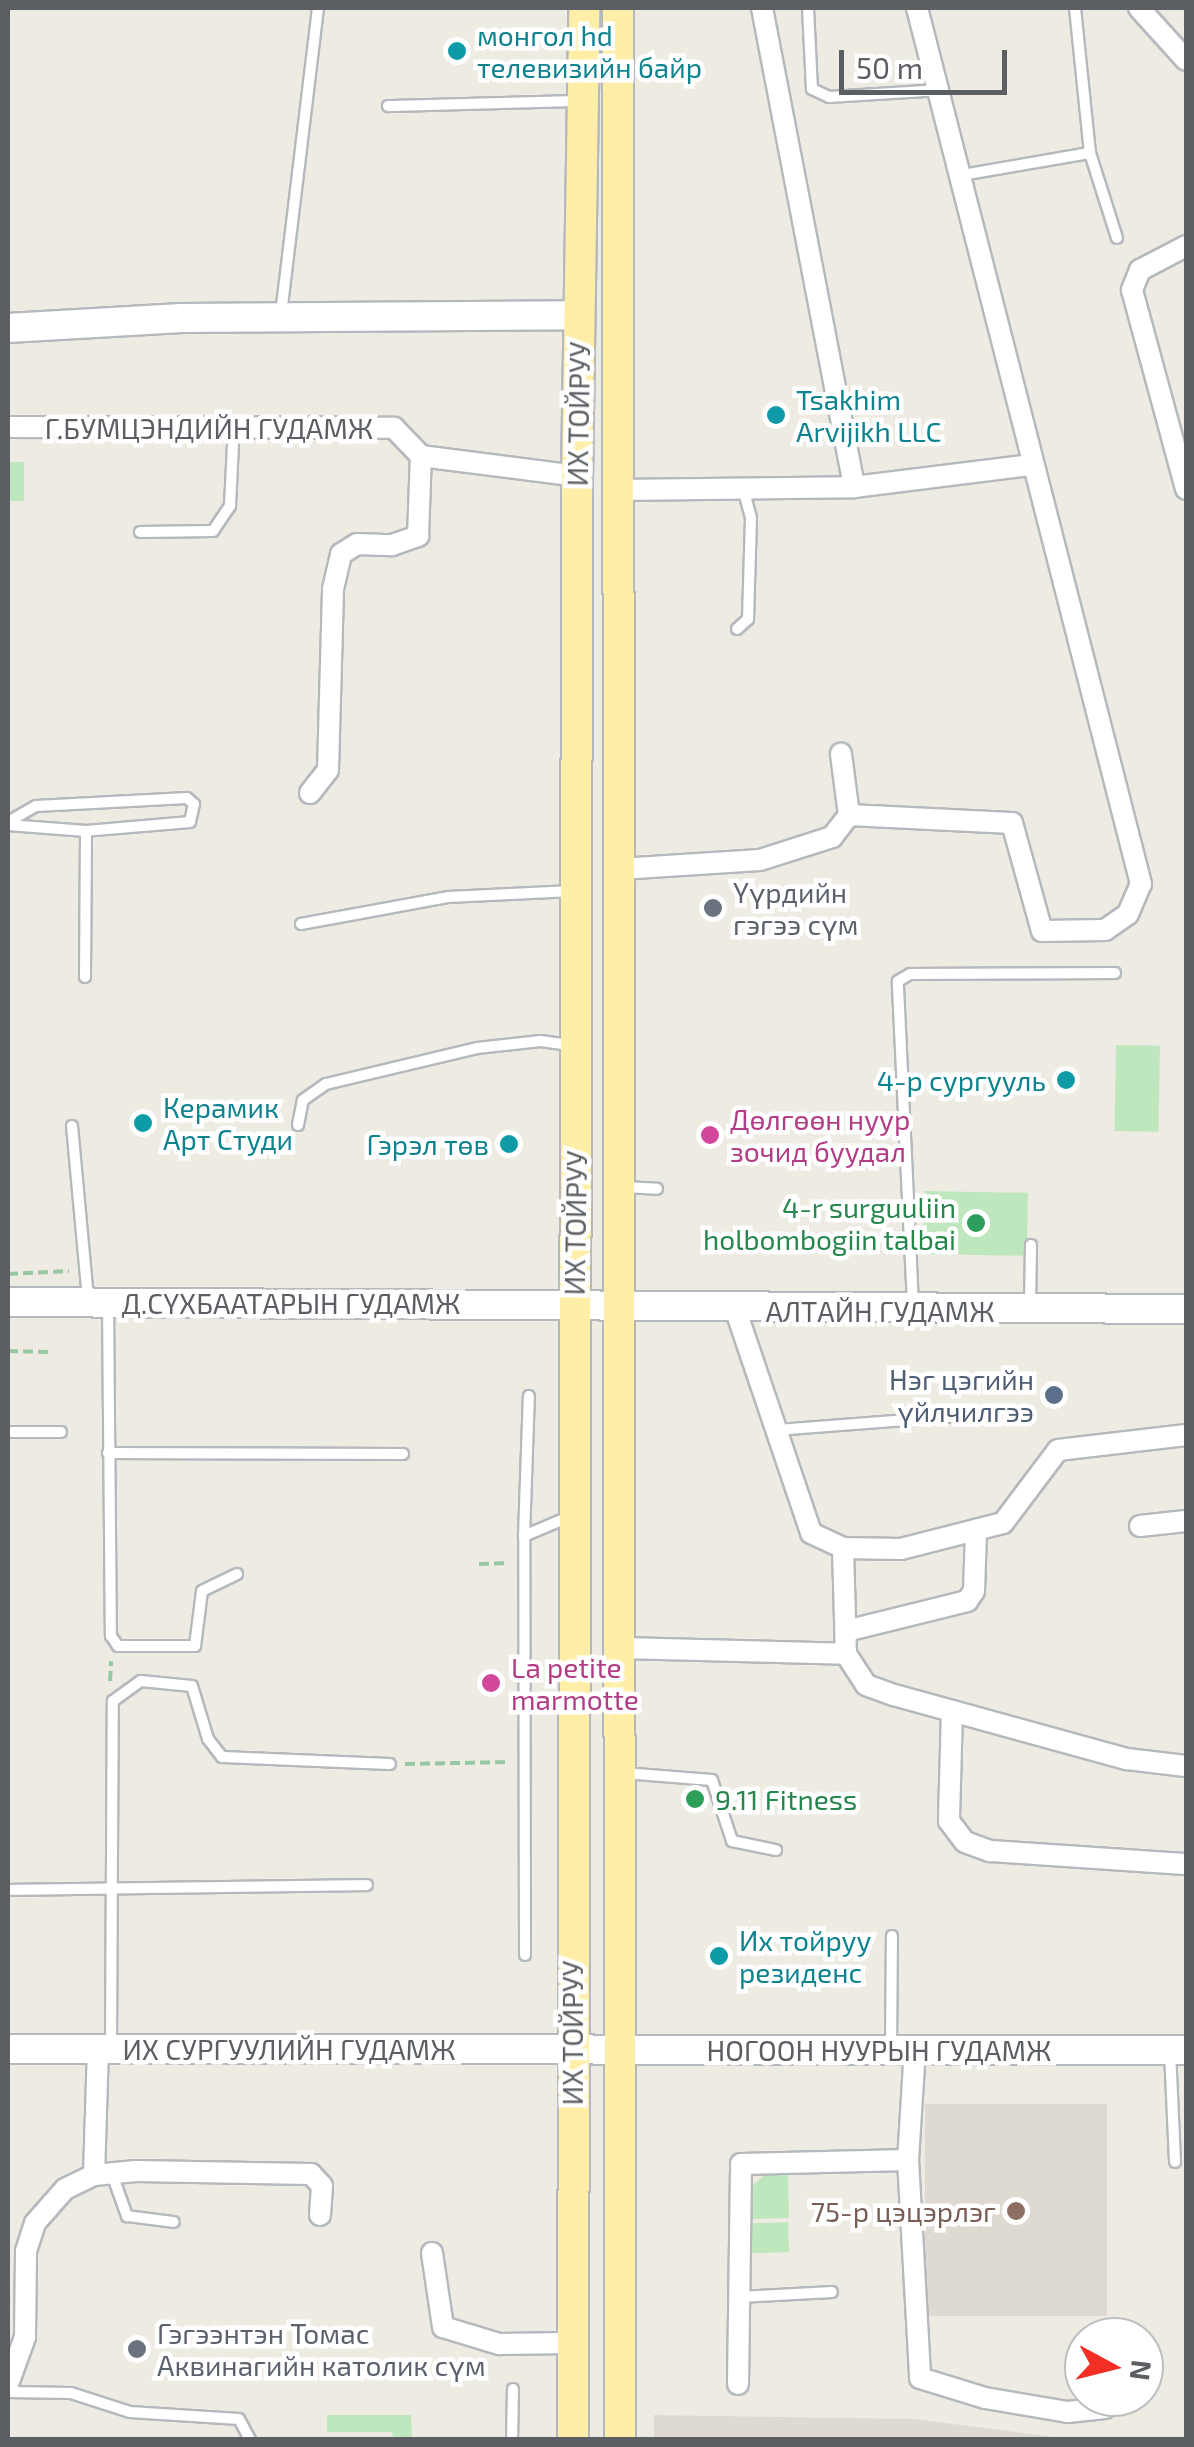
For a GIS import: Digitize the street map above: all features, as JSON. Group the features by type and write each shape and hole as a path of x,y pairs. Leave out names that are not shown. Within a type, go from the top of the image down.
{"main road":[{"name":"ИХ ТОЙРУУ","path":"573,2440 572,1515 579,890 576,476 584,8"},
{"name":"ИХ ТОЙРУУ","path":"618,8 623,1187 620,2440"},
{"path":"8,328 280,318 578,315"},
{"name":"Д.СҮХБААТАРЫН ГУДАМЖ","path":"8,1302 575,1304"},
{"name":"АЛТАЙН ГУДАМЖ","path":"575,1304 736,1311 1186,1310"},
{"name":"ИХ СУРГУУЛИЙН ГУДАМЖ","path":"8,2049 570,2049"},
{"name":"НОГООН НУУРЫН ГУДАМЖ","path":"570,2049 1178,2050"}],"street":[{"path":"762,8 854,487"},
{"path":"849,814 1012,823 1042,931 1106,930 1128,914 1142,884 1030,465 942,90 917,8"},
{"path":"1139,8 1186,60"},
{"path":"1186,246 1140,270 1132,290 1186,490"},
{"name":"Г.БУМЦЭНДИЙН ГУДАМЖ","path":"8,427 234,424 394,428 422,456 576,476"},
{"path":"310,793 328,770 333,589 341,554 357,544 392,546 418,536 422,456"},
{"path":"619,490 854,487 1030,465"},
{"path":"620,868 760,860 832,838 849,814 841,754"},
{"path":"736,1311 811,1533 843,1548 902,1548 1015,1516 1058,1450 1186,1435"},
{"path":"1140,1526 1186,1521"},
{"path":"846,1631 967,1601 974,1591 976,1530"},
{"path":"843,1548 846,1654 866,1685 1127,1759 1186,1766"},
{"path":"622,1648 846,1654"},
{"path":"952,1711 949,1821 965,1842 990,1850 1186,1864"},
{"path":"103,2174 104,2049"},
{"path":"903,2049 920,2378 985,2398 1064,2411"},
{"path":"738,2384 741,2164 908,2160"},
{"path":"8,2384 25,2336 26,2251 35,2223 66,2189 103,2174 312,2174 322,2186 320,2216"},
{"path":"432,2253 444,2327 499,2344 572,2343"}],"lane":[{"path":"280,318 318,8"},
{"path":"808,8 812,89 830,98 942,90"},
{"path":"1074,8 1090,153 1117,238"},
{"path":"388,106 584,100"},
{"path":"962,175 1090,153"},
{"path":"140,532 214,531 230,506 234,424"},
{"path":"737,629 748,619 751,518 743,488"},
{"path":"188,798 194,804 190,822 86,831 8,824 36,806 188,798"},
{"path":"85,976 86,831"},
{"path":"301,924 448,897 579,890"},
{"path":"913,1311 898,981 910,974 1114,973"},
{"path":"298,1125 304,1100 326,1084 476,1048 541,1041 577,1046"},
{"path":"72,1126 98,1302 108,1454 111,1636 118,1646 195,1646 202,1592 237,1574"},
{"path":"623,1187 657,1188"},
{"path":"1030,1310 1031,1245"},
{"path":"525,1955 524,1536 529,1396"},
{"path":"776,1430 985,1414"},
{"path":"8,1432 61,1432"},
{"path":"108,1454 403,1454"},
{"path":"524,1536 572,1515"},
{"path":"104,2049 115,1887 109,1724 113,1701 141,1682 178,1683 200,1694 204,1726 222,1757 390,1764"},
{"path":"622,1773 712,1780 732,1841 776,1850"},
{"path":"8,1890 367,1885"},
{"path":"892,1936 903,2049"},
{"path":"1174,2162 1178,2050"},
{"path":"103,2174 128,2216 174,2222"},
{"path":"740,2297 832,2292"},
{"path":"512,2440 513,2388"},
{"path":"8,2392 72,2392 130,2412 238,2420 250,2440"}],"path":[{"path":"8,1274 79,1270"},
{"path":"8,1351 50,1352"},
{"path":"479,1564 524,1562"},
{"path":"109,1724 111,1636"},
{"path":"390,1764 524,1762"}],"shaded area":[{"name":"75-р цэцэрлэг","path":"925,2104 1107,2104 1107,2316 925,2316"},
{"path":"654,2415 914,2419 1071,2439 654,2439"}],"green space":[{"path":"8,462 24,462 24,501 8,501"},
{"path":"1116,1045 1160,1046 1158,1132 1114,1131"},
{"name":"4-r surguuliin holbombogiin talbai","path":"924,1191 1028,1193 1027,1256 923,1254"},
{"path":"768,2172 788,2172 789,2218 751,2219 753,2185"},
{"path":"788,2222 789,2252 751,2253 750,2223"},
{"path":"327,2415 411,2415 412,2439 393,2439 392,2432 327,2432"}],"place":[{"name":"монгол hd телевизийн байр","path":"457,51"},
{"name":"Tsakhim Arvijikh LLC","path":"776,415"},
{"name":"Үүрдийн гэгээ сүм","path":"713,908"},
{"name":"4-р сургууль","path":"1066,1080"},
{"name":"Керамик Арт Студи","path":"143,1123"},
{"name":"Дөлгөөн нуур зочид буудал","path":"710,1135"},
{"name":"Гэрэл төв","path":"509,1144"},
{"name":"4-r surguuliin holbombogiin talbai","path":"976,1223"},
{"name":"Нэг цэгийн үйлчилгээ","path":"1054,1395"},
{"name":"La petite marmotte","path":"491,1683"},
{"name":"9.11 Fitness","path":"695,1799"},
{"name":"Их тойруу резиденс","path":"719,1956"},
{"name":"75-р цэцэрлэг","path":"1016,2211"},
{"name":"Гэгээнтэн Томас Аквинагийн католик сүм","path":"137,2349"}]}
